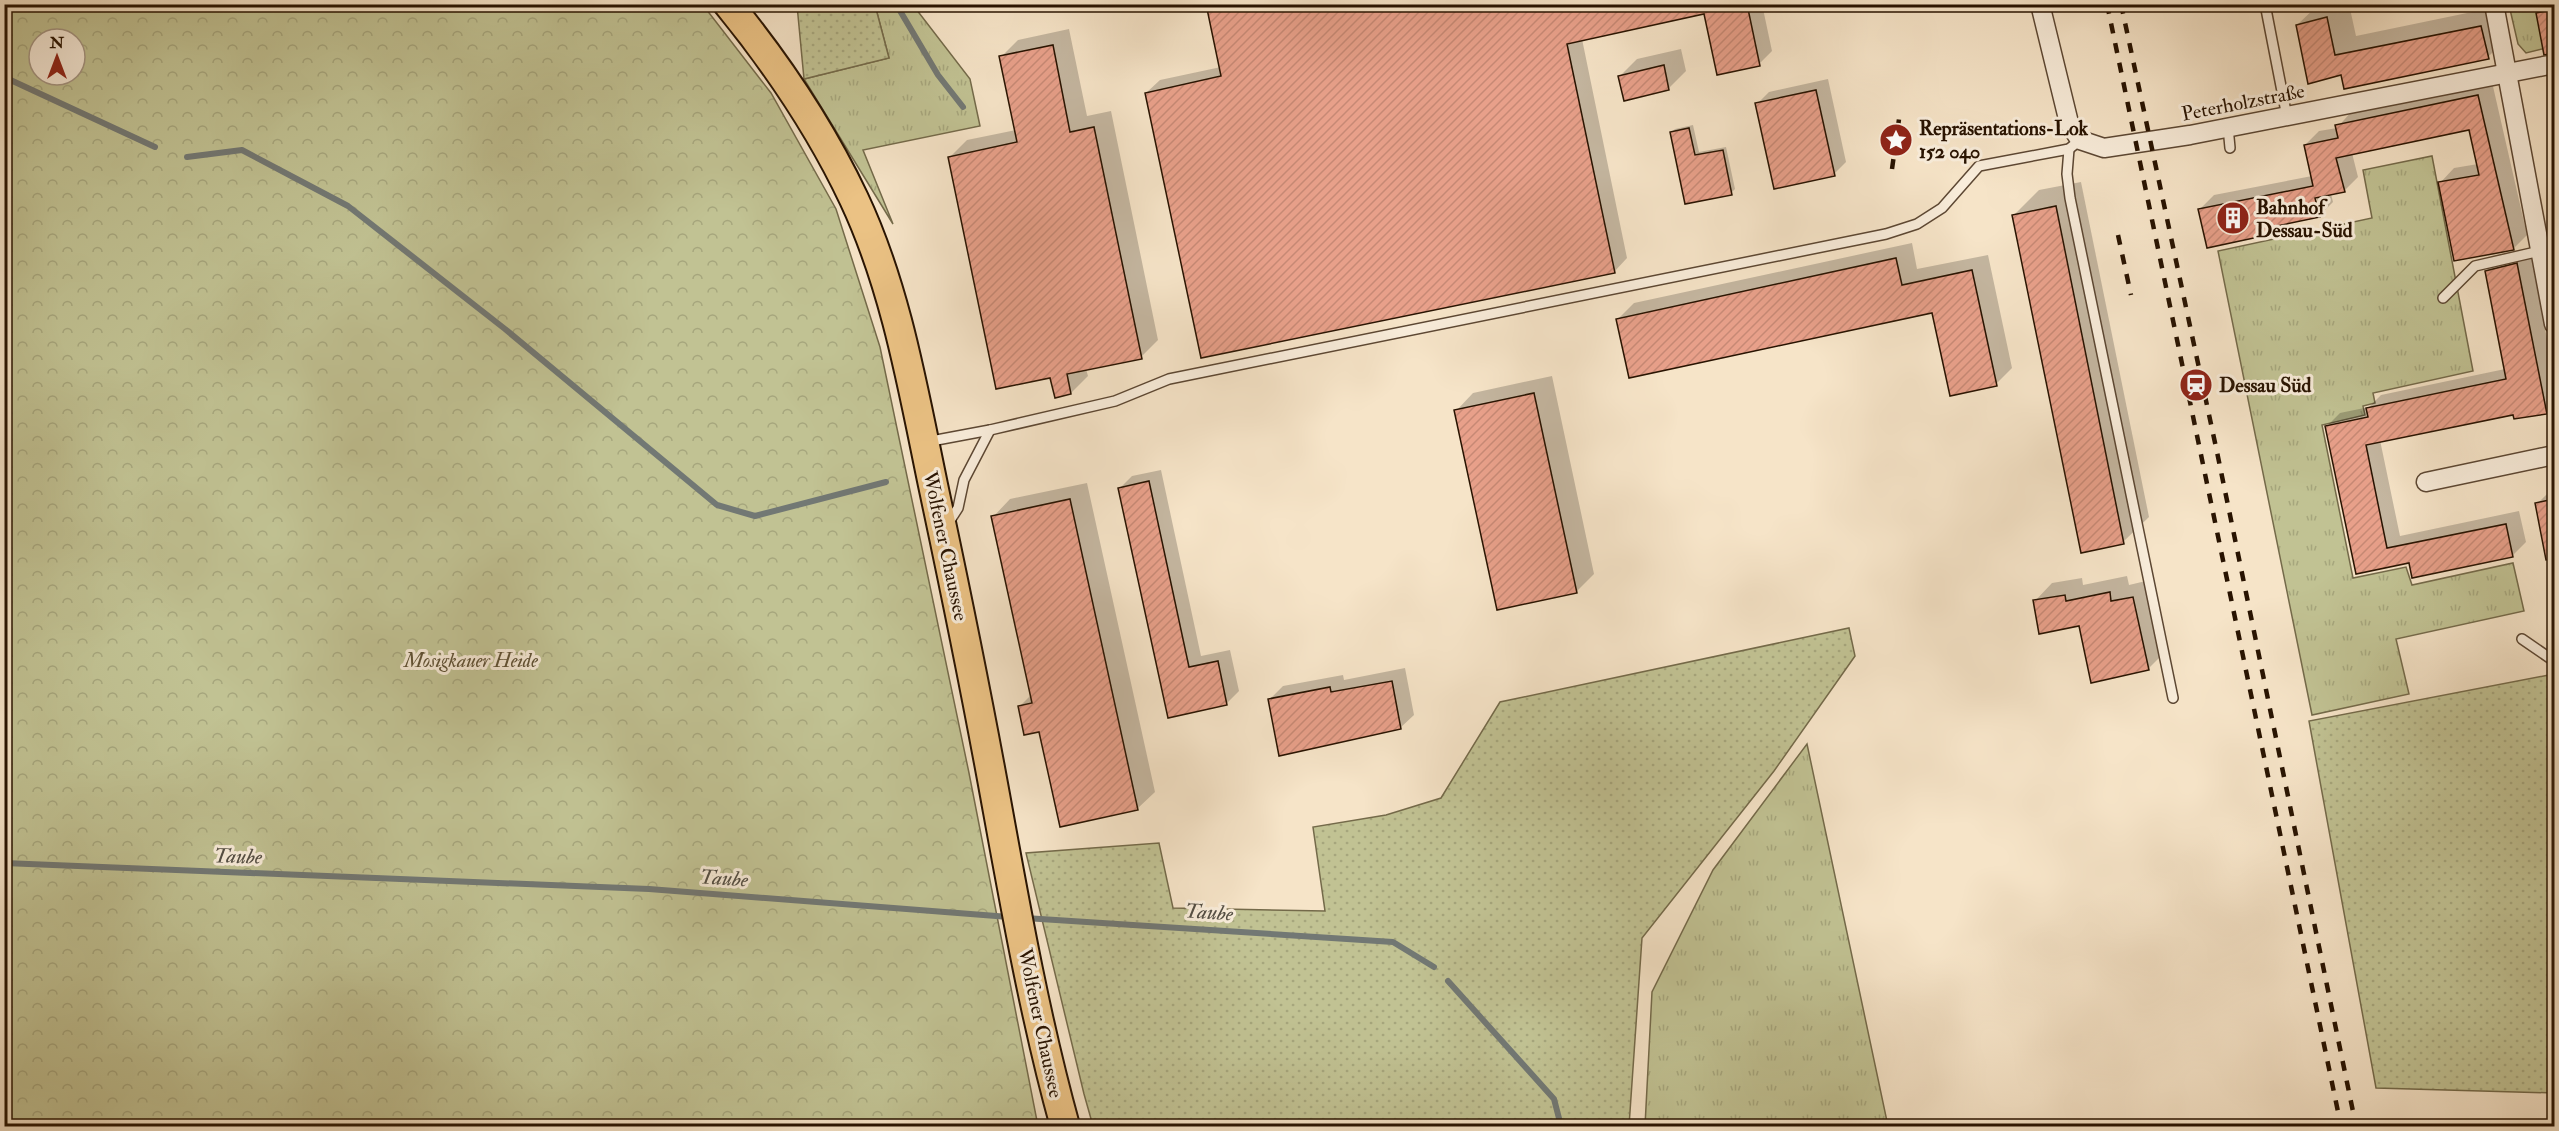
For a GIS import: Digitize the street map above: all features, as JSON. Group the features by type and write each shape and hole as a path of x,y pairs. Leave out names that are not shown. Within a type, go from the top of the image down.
{"main road":[{"name":"Wolfener Chaussee","path":"728,4 782,74 820,136 855,201 892,307 924,442 968,649 1012,889 1065,1126"}],"street":[{"path":"2040,4 2074,144"},
{"path":"2494,4 2506,74 2546,262 2554,324"},
{"name":"Peterholzstraße","path":"2074,144 2104,148 2117,147 2287,117 2554,64"},
{"path":"2426,482 2554,455"}],"lane":[{"path":"2265,4 2287,117"},
{"path":"2228,128 2230,148"},
{"path":"924,442 990,430 1115,401 1169,379 1886,234 1917,224 1942,207 1979,166 2074,144 2067,174 2070,198 2173,698"},
{"path":"2443,298 2475,266 2546,262"},
{"path":"943,532 958,508 964,480 990,430"},
{"path":"2522,639 2554,661"}],"green space":[{"name":"Mosigkauer Heide","path":"5,4 703,5 771,93 836,209 880,347 969,773 1038,1126 5,1126"},
{"path":"797,5 875,5 889,58 804,79"},
{"path":"875,5 913,5 970,79 980,126 863,150 893,224 804,79 889,58"},
{"path":"2509,5 2554,5 2554,46 2526,53 2518,44"},
{"path":"2432,156 2473,371 2373,393 2375,403 2363,406 2365,415 2322,425 2353,578 2406,567 2412,585 2513,563 2524,611 2396,639 2409,694 2312,715 2218,251 2372,218 2363,170"},
{"path":"1849,628 1855,656 1774,771 1642,938 1629,1126 1093,1126 1026,853 1159,843 1173,908 1325,911 1313,827 1386,815 1441,798 1500,702"},
{"path":"2554,674 2554,1093 2376,1088 2309,721"},
{"path":"1807,744 1888,1126 1645,1126 1652,992 1713,870"}],"building":[{"path":"1206,4 1747,4 1760,66 1717,75 1704,14 1567,44 1615,273 1201,358 1145,93 1221,76"},
{"path":"2554,9 2554,53 2544,55 2536,13"},
{"path":"2327,17 2335,55 2481,26 2489,59 2344,89 2341,75 2308,84 2296,25"},
{"path":"1053,45 1070,132 1094,127 1142,359 1067,374 1071,394 1055,398 1050,378 996,389 948,157 1017,142 999,56"},
{"path":"1664,65 1669,90 1624,101 1618,76"},
{"path":"1816,90 1835,176 1774,189 1755,103"},
{"path":"2478,95 2514,250 2454,261 2438,182 2479,175 2469,130 2336,158 2345,192 2315,198 2320,217 2267,228 2268,235 2207,248 2198,209 2313,186 2304,145 2338,138 2335,125"},
{"path":"1689,128 1695,155 1723,150 1732,195 1685,204 1670,132"},
{"path":"2056,206 2124,544 2081,553 2012,215"},
{"path":"1896,258 1902,285 1972,270 1997,386 1950,396 1932,313 1629,378 1616,319"},
{"path":"2517,263 2547,414 2514,419 2513,415 2366,445 2387,548 2506,524 2513,557 2412,578 2409,563 2356,574 2325,426 2368,417 2366,408 2506,379 2485,271"},
{"path":"1534,393 1577,593 1497,610 1454,410"},
{"path":"1149,481 1189,667 1218,661 1227,705 1168,718 1118,488"},
{"path":"1070,499 1138,810 1060,827 1039,732 1024,735 1018,706 1032,703 991,516"},
{"path":"2554,499 2554,559 2546,560 2535,503"},
{"path":"2110,592 2111,601 2133,597 2149,670 2091,683 2079,626 2039,634 2033,600 2065,595 2066,601"},
{"path":"1392,681 1401,729 1279,756 1268,699 1330,687 1331,692"}],"waterway":[{"path":"896,4 938,75 963,107"},
{"path":"4,77 155,147"},
{"path":"187,157 242,150 348,206 505,329 717,505 755,516 886,482"},
{"name":"Taube","path":"4,863 649,889 1009,917"},
{"name":"Taube","path":"1025,918 1393,942 1434,967"},
{"name":"Taube","path":"1448,981 1554,1099 1561,1126"}],"railway":[{"path":"2107,4 2341,1126"},
{"path":"2121,4 2217,452 2356,1126"},
{"path":"1892,169 1900,112"},
{"path":"2118,235 2131,295"}],"place":[{"name":"Repräsentations-Lok 152 040","path":"1896,140"},
{"name":"Bahnhof Dessau-Süd","path":"2233,218"},
{"name":"Dessau Süd","path":"2196,385"}]}
